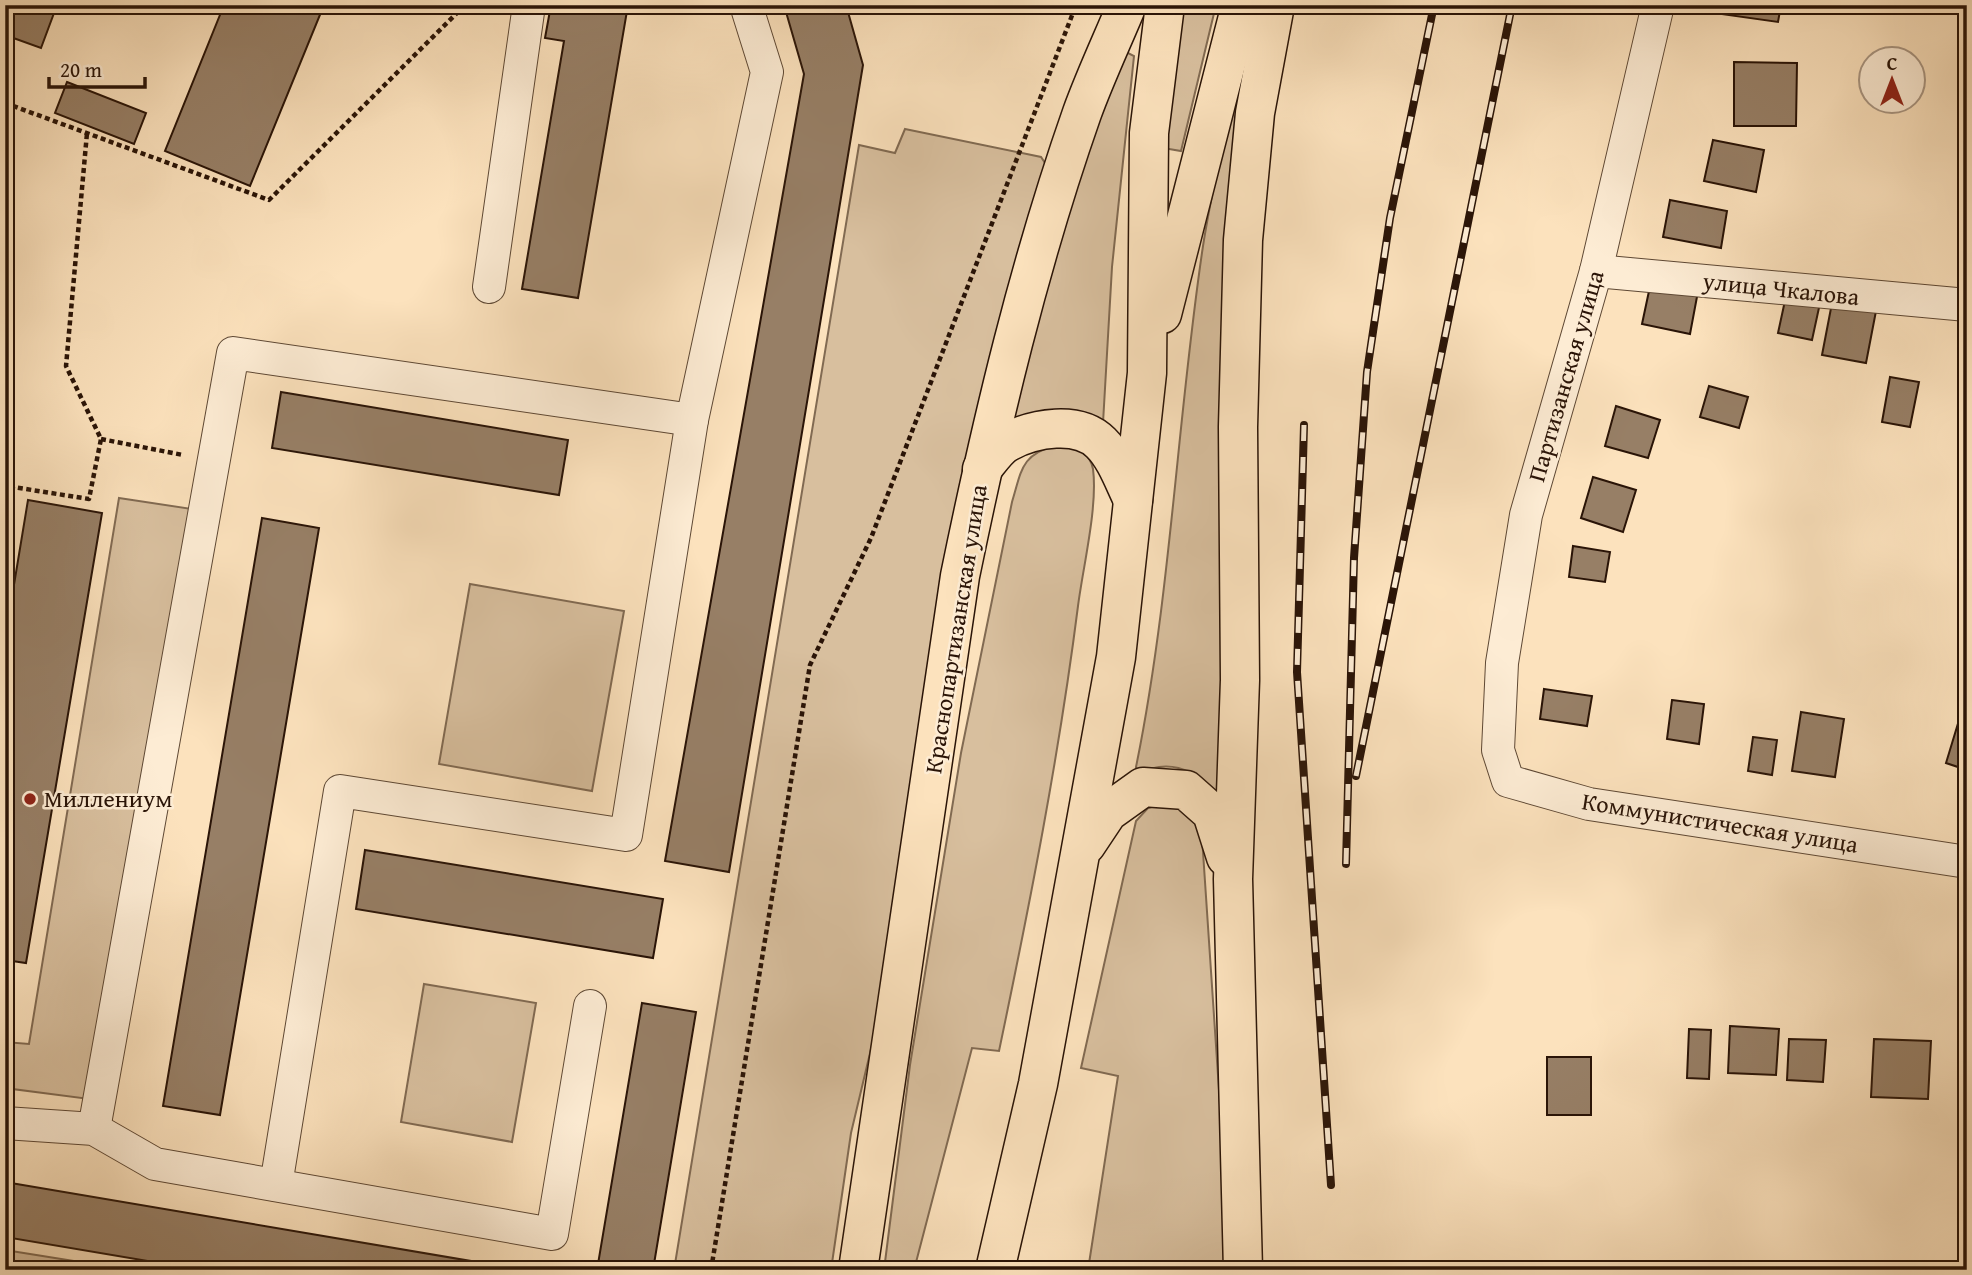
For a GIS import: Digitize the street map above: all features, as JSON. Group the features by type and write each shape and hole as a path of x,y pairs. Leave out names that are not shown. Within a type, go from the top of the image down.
{"main road":[{"name":"Краснопартизанская улица","path":"858,1270 960,576 982,469 1039,245 1083,112 1127,5"},
{"path":"995,1270 1038,1084 1116,657 1147,373 1149,133 1165,5"},
{"path":"1147,373 1241,5"},
{"path":"1243,1270 1233,878 1240,680 1238,427 1243,240 1255,113 1275,5"},
{"path":"982,469 1006,442 1038,431 1076,428 1100,442 1118,468 1133,500"},
{"path":"1082,852 1108,812 1143,788 1186,790 1212,813 1233,878"}],"street":[{"path":"489,287 529,5"},
{"path":"276,1185 340,791 626,835 692,420 767,72 746,5"},
{"name":"Партизанская улица","path":"1498,750 1503,663 1526,515 1596,271 1658,5"},
{"name":"улица Чкалова","path":"1596,271 1967,305"},
{"path":"94,1129 233,354 692,420"},
{"name":"Коммунистическая улица","path":"1498,750 1508,781 1589,804 1967,862"},
{"path":"5,1123 94,1129 155,1164 552,1234 590,1006"}],"path":[{"path":"5,103 269,200 465,5"},
{"path":"711,1270 810,665 871,538 1076,5"},
{"path":"5,541 13,487 89,499 101,439 66,366 87,133"},
{"path":"101,439 214,461"}],"shaded area":[{"path":"1182,5 1216,5 1181,151 1163,148"},
{"path":"1126,52 1134,56 1112,267 1103,423 1009,424 1078,173"},
{"path":"1235,103 1241,103 1227,790 1214,794 1197,777 1183,769 1159,767 1136,771 1136,767 1158,637 1203,246 1229,111"},
{"path":"905,129 1041,157 1047,166 896,944 851,1133 831,1270 674,1270 859,145 895,153"},
{"path":"1056,445 1074,448 1088,458 1093,469 1093,501 1053,774 999,1051 972,1048 914,1270 884,1270 910,1065 961,753 1012,502 1021,472 1029,459 1036,453"},
{"path":"119,498 192,509 89,1099 5,1088 5,1042 29,1044"},
{"path":"470,584 624,611 592,791 439,764"},
{"path":"1160,804 1189,812 1202,837 1222,1135 1224,1270 1088,1270 1118,1076 1081,1068 1136,821 1148,808"},
{"path":"424,984 536,1003 512,1142 401,1122"},
{"path":"5,1250 130,1270 5,1270"}],"building":[{"path":"5,5 57,5 41,48 5,35"},
{"path":"224,5 324,5 250,186 165,151"},
{"path":"551,5 628,5 578,298 522,289 564,41 545,38"},
{"path":"784,5 846,5 863,65 729,872 665,861 804,74"},
{"path":"1715,5 1781,5 1778,22 1714,13"},
{"path":"1734,62 1797,63 1796,126 1734,126"},
{"path":"67,82 146,113 134,144 55,113"},
{"path":"1713,140 1764,150 1756,192 1704,181"},
{"path":"1670,200 1727,211 1721,248 1663,237"},
{"path":"1652,277 1699,286 1690,334 1642,324"},
{"path":"1786,296 1820,303 1812,340 1778,333"},
{"path":"1832,303 1876,311 1866,363 1822,355"},
{"path":"1890,377 1919,382 1910,427 1882,422"},
{"path":"1709,386 1748,397 1739,428 1700,417"},
{"path":"281,392 568,440 559,495 272,448"},
{"path":"1616,406 1660,420 1648,458 1605,446"},
{"path":"1593,477 1636,490 1623,532 1581,518"},
{"name":"Миллениум","path":"28,500 102,513 26,963 5,960 5,639"},
{"path":"262,518 319,528 220,1115 163,1106"},
{"path":"1573,546 1610,552 1605,582 1569,577"},
{"path":"1544,689 1592,696 1587,726 1540,719"},
{"path":"1672,700 1704,704 1699,744 1667,739"},
{"path":"1963,707 1967,708 1967,770 1946,763"},
{"path":"1801,712 1844,719 1835,777 1792,771"},
{"path":"1753,737 1777,740 1772,775 1748,771"},
{"path":"365,850 663,899 653,958 356,909"},
{"path":"642,1003 696,1012 653,1270 597,1270"},
{"path":"1730,1026 1779,1029 1776,1075 1728,1073"},
{"path":"1689,1029 1711,1030 1709,1079 1687,1078"},
{"path":"1789,1039 1826,1040 1823,1082 1787,1080"},
{"path":"1874,1039 1931,1041 1928,1099 1871,1097"},
{"path":"1547,1057 1591,1057 1591,1115 1547,1115"},
{"path":"5,1182 524,1270 201,1270 5,1237"}],"railway":[{"path":"1346,864 1354,558 1367,372 1390,218 1434,5"},
{"path":"1356,776 1512,5"},
{"path":"1304,425 1297,672 1331,1185"}],"place":[{"name":"Миллениум","path":"30,799"}]}
